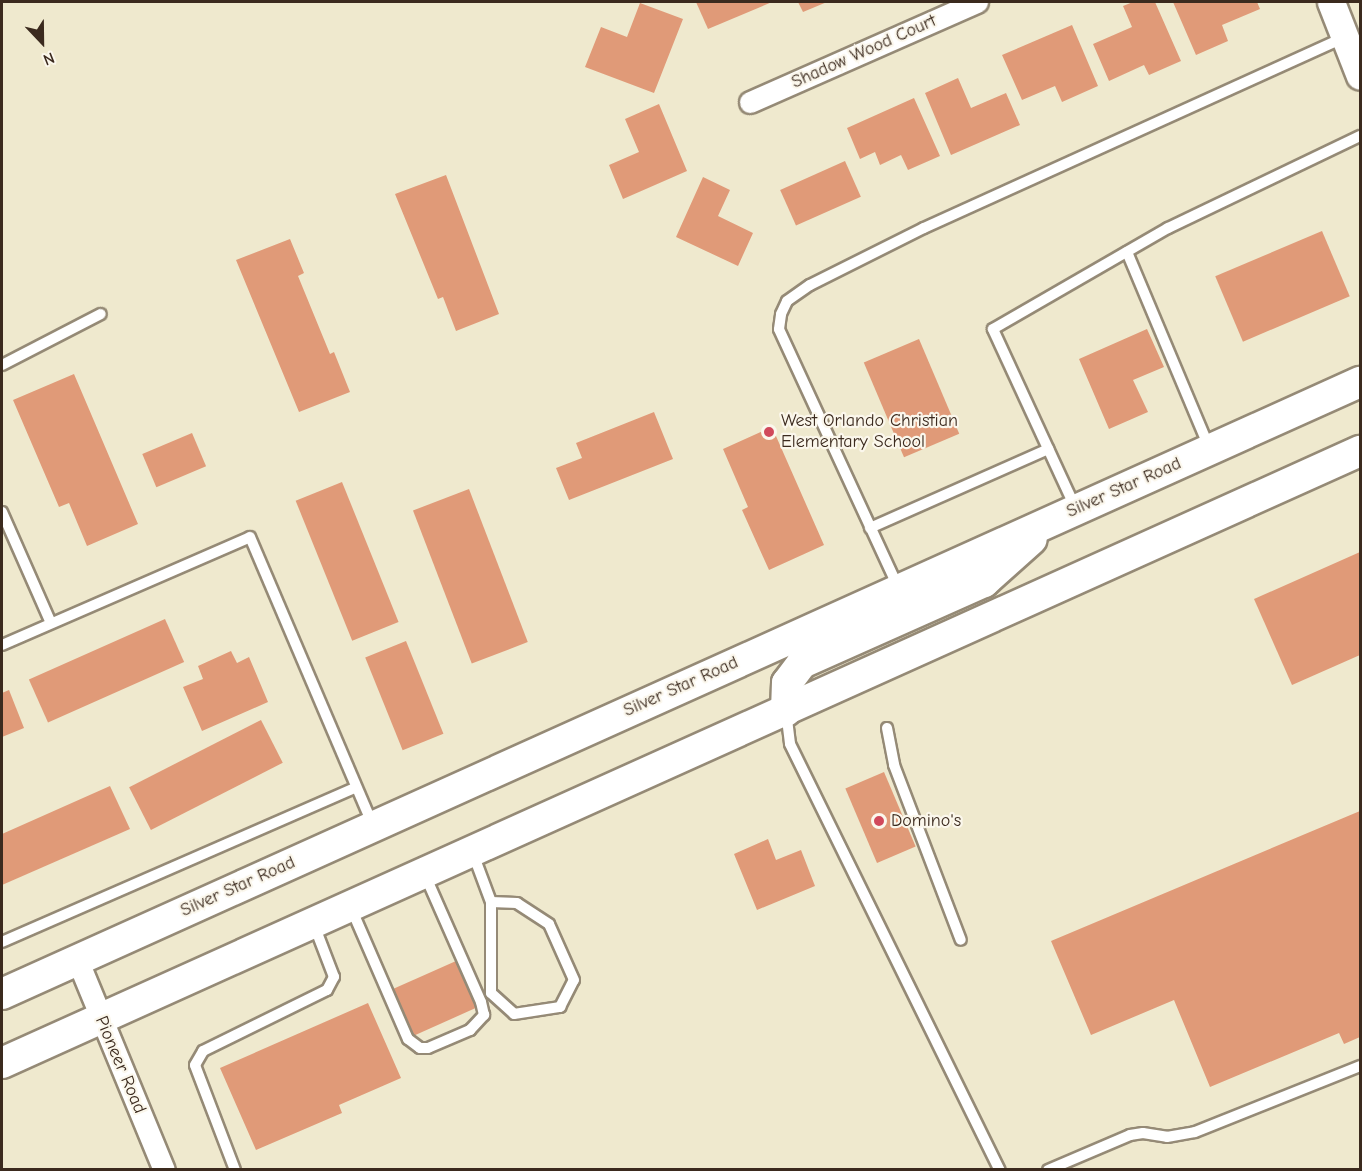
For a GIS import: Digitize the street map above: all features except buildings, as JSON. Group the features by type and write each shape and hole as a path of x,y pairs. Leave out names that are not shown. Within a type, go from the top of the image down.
{"main road":[{"name":"Silver Star Road","path":"2,993 1360,382"},
{"path":"2,1063 1360,451"},
{"path":"786,711 787,683 802,663 984,582 1067,513"}],"street":[{"name":"Shadow Wood Court","path":"750,102 977,2"},
{"path":"1331,2 1360,76"},
{"name":"Pioneer Road","path":"77,959 164,1170"}],"lane":[{"path":"899,589 779,329 781,314 788,301 810,285 924,228 1345,37"},
{"path":"1067,513 1048,449 993,328 1168,228 1360,136"},
{"path":"1127,252 1210,449"},
{"path":"2,365 101,315"},
{"path":"870,528 1048,449"},
{"path":"2,512 51,623"},
{"path":"2,645 250,537 373,826"},
{"path":"786,711 790,744 1000,1170"},
{"path":"886,728 894,765 961,940"},
{"path":"2,942 356,788"},
{"path":"472,851 491,902 491,993 514,1014 560,1008 574,980 549,924 517,903 491,902"},
{"path":"350,906 408,1039 420,1048 428,1048 470,1030 484,1015 481,1002 424,873"},
{"path":"235,1170 195,1065 203,1051 327,990 334,977 313,922"},
{"path":"1048,1170 1130,1135 1143,1133 1167,1137 1195,1132 1360,1066"}],"place":[{"name":"West Orlando Christian Elementary School","path":"769,432"},
{"name":"Domino's","path":"879,821"}]}
